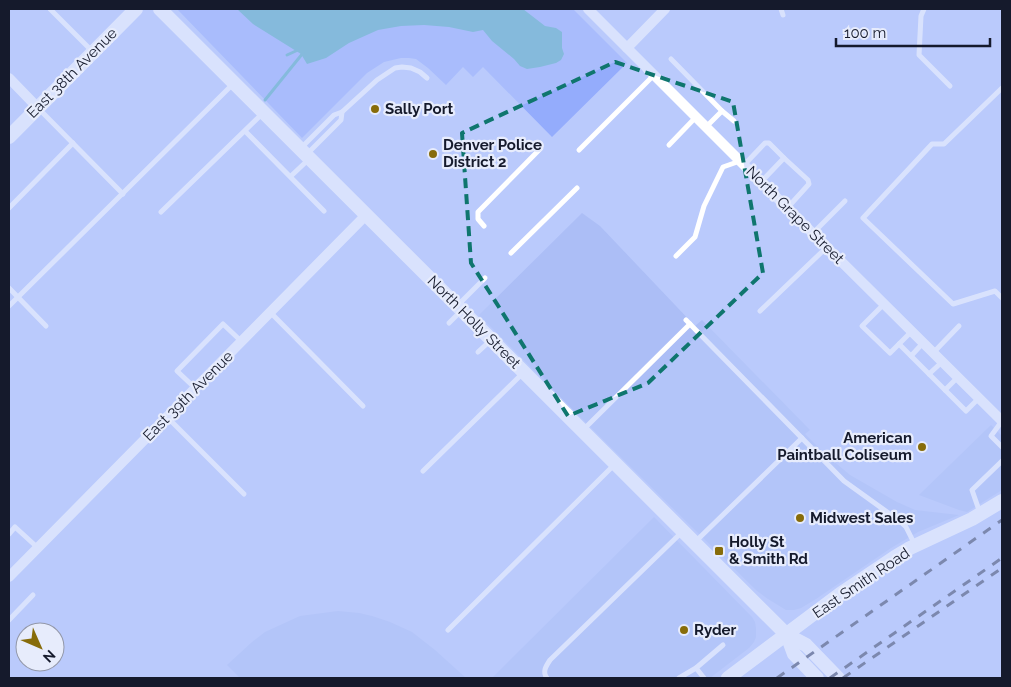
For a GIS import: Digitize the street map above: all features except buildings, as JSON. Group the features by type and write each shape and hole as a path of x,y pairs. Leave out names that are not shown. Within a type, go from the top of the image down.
{"street":[{"name":"East 38th Avenue","path":"9,137 136,9"},
{"name":"North Holly Street","path":"160,9 787,635 806,645 838,678"},
{"name":"North Grape Street","path":"588,9 1002,421"},
{"path":"627,48 665,9"},
{"path":"9,78 38,108"},
{"name":"East 39th Avenue","path":"9,577 367,214"},
{"name":"East Smith Road","path":"728,678 894,557 950,530 1002,501"},
{"name":"North Holly Street","path":"787,635 794,654 817,678"}],"lane":[{"path":"50,9 93,52"},
{"path":"924,9 920,16 920,55 950,86"},
{"path":"671,59 734,121"},
{"path":"291,176 334,115 342,112 377,80 395,68 402,67 412,68 427,78"},
{"path":"579,150 654,75"},
{"path":"9,306 235,82"},
{"path":"1002,88 944,144 932,144 863,218 953,304 995,291 1002,298"},
{"path":"38,108 123,194"},
{"path":"706,127 722,111"},
{"path":"161,212 264,112"},
{"path":"306,153 341,120 342,112"},
{"path":"669,145 696,117"},
{"path":"245,131 324,211"},
{"path":"9,208 73,143"},
{"path":"676,256 695,237 704,206 722,167 742,163 765,143 769,143 808,180 809,184 790,205"},
{"path":"484,226 478,219 478,212 540,150"},
{"path":"761,182 784,158"},
{"path":"511,253 577,188"},
{"path":"813,233 845,201"},
{"path":"760,311 827,247"},
{"path":"449,323 485,278"},
{"path":"9,288 46,326"},
{"path":"884,304 862,326 890,353 912,331"},
{"path":"270,312 363,406"},
{"path":"582,430 688,322 844,481 901,522 906,527 915,546"},
{"path":"195,388 177,371 223,324 241,341"},
{"path":"934,352 959,326"},
{"path":"478,352 492,339"},
{"path":"911,356 923,343"},
{"path":"899,344 966,411 979,398"},
{"path":"929,374 942,361"},
{"path":"423,471 524,372"},
{"path":"945,390 958,377"},
{"path":"167,417 244,494"},
{"path":"1002,421 991,436 1002,447"},
{"path":"695,543 802,438"},
{"path":"980,514 971,492 1002,461"},
{"path":"448,630 616,464"},
{"path":"9,534 16,527 38,548"},
{"path":"547,678 544,670 550,660 683,531"},
{"path":"9,620 33,595"},
{"path":"679,678 696,668 723,645"},
{"path":"696,668 704,678"}],"highlighted area":[{"path":"615,62 733,102 763,273 648,383 568,416 471,263 462,133"}],"shaded area":[{"path":"177,9 573,9 627,63 552,137 483,67 473,77 463,67 446,85 416,59 401,58 384,62 367,73 302,138"},
{"path":"237,9 523,9 545,26 556,28 562,32 564,54 561,60 556,63 527,69 520,66 492,41 483,30 473,32 449,27 424,25 378,30 349,43 326,58 307,64 301,54 253,24"},
{"path":"582,213 600,226 695,326 702,320 810,430 805,434 850,475 915,510 959,515 918,532 801,608 786,610 757,591 479,315"},
{"path":"991,425 1002,436 1002,490 967,512 919,495"},
{"path":"654,517 752,617 755,622 756,637 749,648 710,678 492,678"},
{"path":"338,611 372,616 412,632 466,678 240,678 227,665 265,632 300,616"}],"waterway":[{"path":"287,55 298,50"},
{"path":"265,100 303,53"}],"railway":[{"path":"777,678 1002,520"},
{"path":"830,678 1002,558"},
{"path":"843,678 1002,568"}],"place":[{"name":"Sally Port","path":"375,109"},
{"name":"Denver Police District 2","path":"433,154"},
{"name":"American Paintball Coliseum","path":"922,447"},
{"name":"Midwest Sales","path":"800,518"},
{"name":"Holly St & Smith Rd","path":"719,551"},
{"name":"Ryder","path":"684,630"}]}
